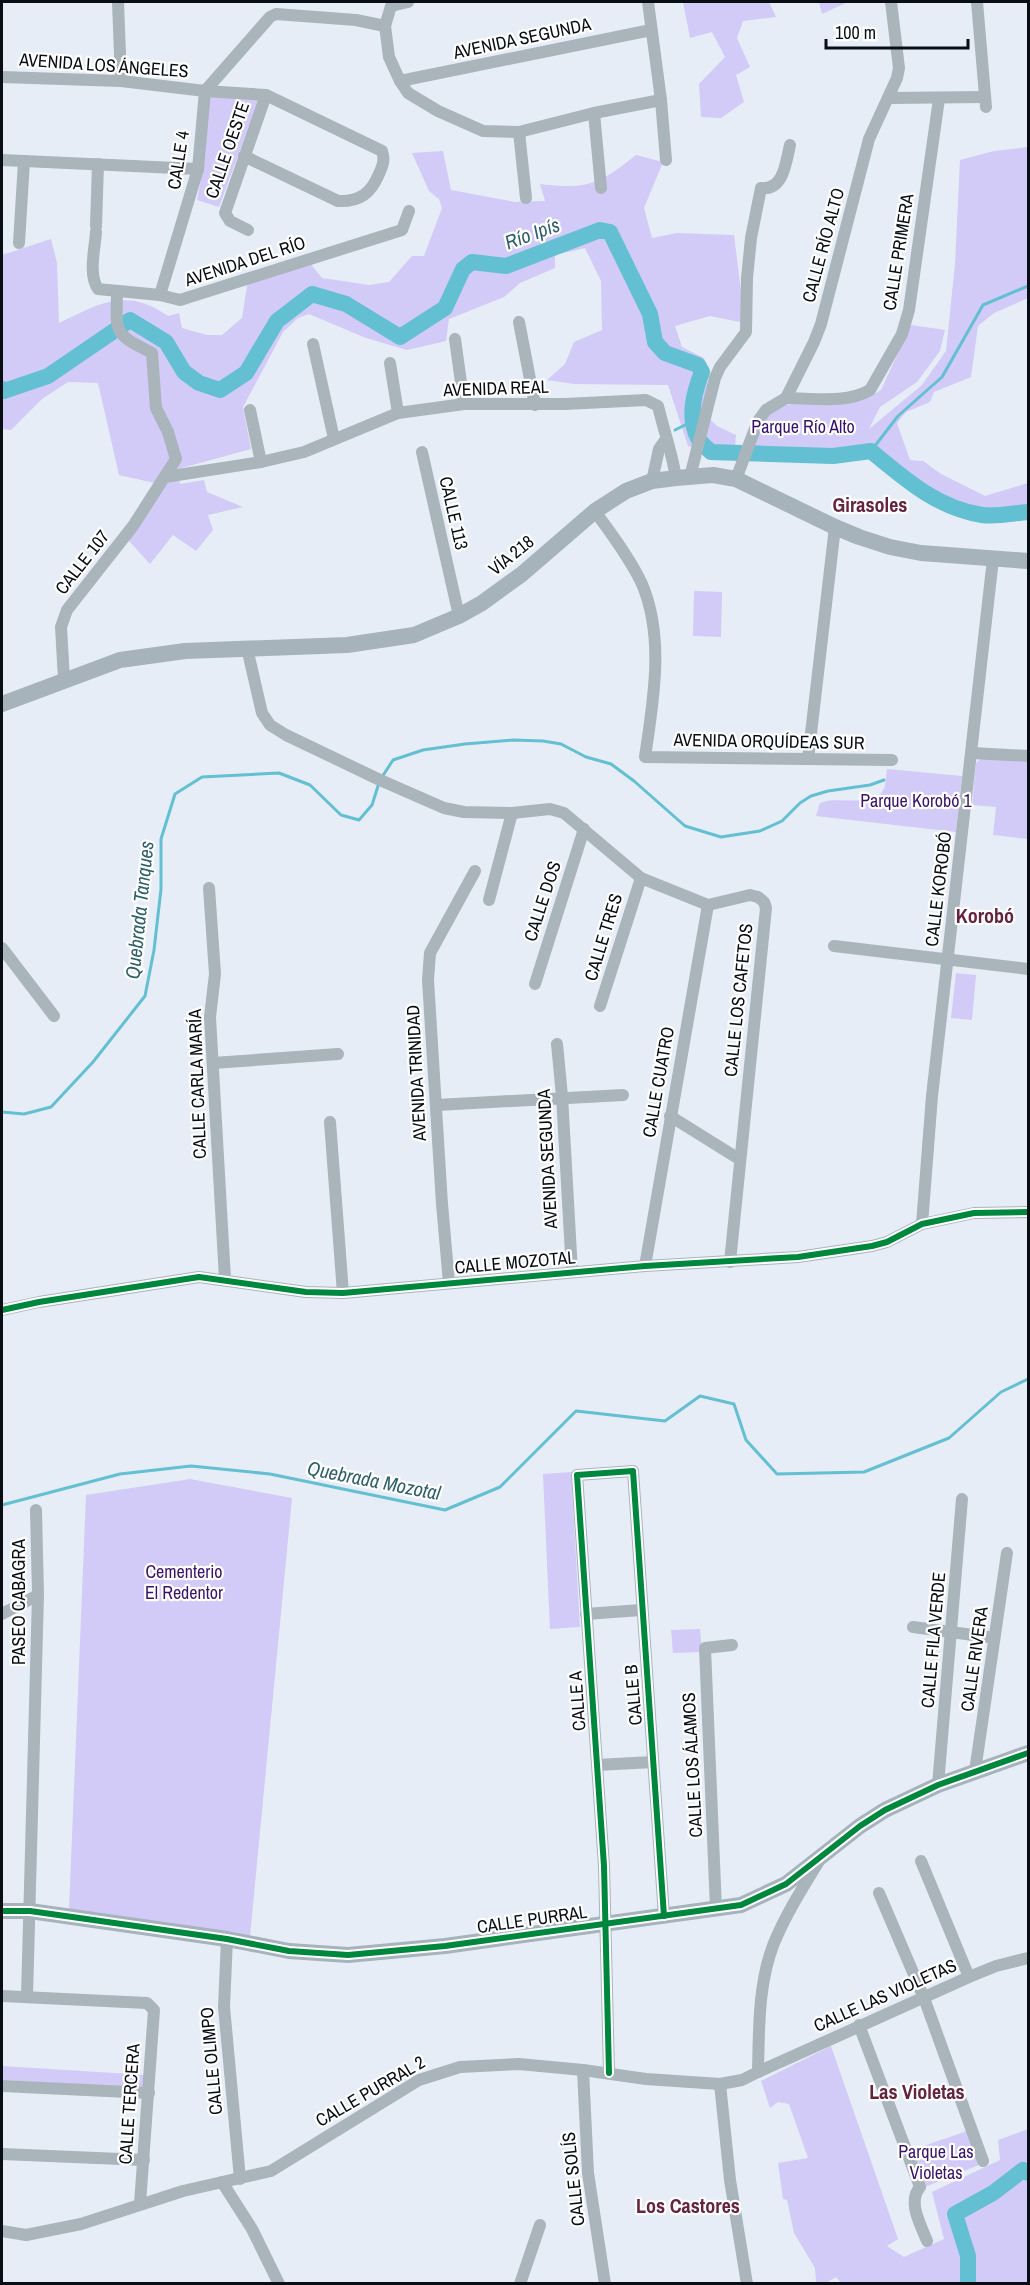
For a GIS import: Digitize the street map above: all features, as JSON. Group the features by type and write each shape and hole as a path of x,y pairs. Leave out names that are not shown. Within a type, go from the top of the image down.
{"main road":[{"name":"VÍA 218","path":"2,704 120,660 185,651 335,646 414,635 459,616 482,603 522,574 595,511 626,491 652,482 683,477 739,472 835,527 890,547 921,553 1029,561"},
{"name":"CALLE PURRAL","path":"2,1911 30,1911 227,1939 289,1951 348,1955 445,1946 716,1909 741,1905 758,1899 786,1884 860,1826 885,1810 938,1785 1028,1753"}],"street":[{"path":"118,2 121,81"},
{"path":"408,2 391,6 385,26 389,57 399,81 408,93 438,111 483,131 519,132 594,113 661,100"},
{"path":"648,2 661,100 666,160"},
{"name":"CALLE RÍO ALTO","path":"739,472 758,421 766,410 786,398 821,324 870,139 895,85 899,68 891,2"},
{"path":"888,98 985,102 977,2"},
{"name":"AVENIDA LOS ÁNGELES","path":"2,77 121,81 205,90 270,17 276,14 356,20 385,26"},
{"name":"AVENIDA SEGUNDA","path":"399,81 651,30"},
{"path":"205,90 266,95 381,151 384,158 370,192 352,200 338,201 244,156"},
{"name":"CALLE 4","path":"160,295 198,169 205,90"},
{"name":"CALLE OESTE","path":"248,230 226,218 225,208 266,95"},
{"name":"CALLE PRIMERA","path":"786,398 845,398 862,395 870,390 902,334 913,284 939,99"},
{"path":"594,113 601,188"},
{"path":"519,132 526,198"},
{"path":"683,477 697,452 720,367 746,332 747,278 758,187 773,186 780,180 790,145"},
{"path":"2,160 198,169"},
{"path":"18,243 24,161"},
{"name":"AVENIDA DEL RÍO","path":"98,164 94,284 98,289 117,292 160,295 180,300 402,230 409,211"},
{"name":"CALLE 107","path":"64,680 61,627 67,610 133,526 176,459 168,432 156,408 152,353 122,337 116,323 117,292"},
{"path":"519,322 535,405"},
{"path":"455,339 464,404"},
{"path":"314,344 333,439"},
{"path":"390,363 398,413"},
{"name":"AVENIDA REAL","path":"165,477 261,462 304,452 398,413 464,404 535,405 646,400 658,406 666,440 683,477"},
{"path":"250,410 261,462"},
{"path":"652,482 659,449 666,440"},
{"name":"CALLE 113","path":"422,452 459,616"},
{"name":"AVENIDA ORQUÍDEAS SUR","path":"595,511 642,585 650,614 654,641 654,685 645,757 892,760"},
{"path":"808,759 835,527"},
{"name":"CALLE KOROBÓ","path":"922,1224 932,1096 993,559"},
{"path":"247,648 258,702 270,724 380,780 444,808 464,812 512,813 550,809 564,813 641,878 708,905"},
{"path":"972,753 1029,756"},
{"path":"489,900 512,813"},
{"name":"CALLE DOS","path":"535,984 584,829"},
{"name":"AVENIDA TRINIDAD","path":"449,1283 428,980 430,954 475,872"},
{"name":"CALLE TRES","path":"600,1006 641,878"},
{"name":"CALLE CARLA MARÍA","path":"210,888 215,974 210,1017 225,1279"},
{"name":"CALLE LOS CAFETOS","path":"708,905 750,895 758,897 764,902 766,908 729,1262"},
{"name":"CALLE CUATRO","path":"645,1266 708,905"},
{"path":"834,946 1029,969"},
{"path":"2,948 54,1016"},
{"name":"AVENIDA SEGUNDA","path":"557,1044 572,1272"},
{"path":"213,1063 338,1054"},
{"path":"437,1105 562,1096 623,1095"},
{"path":"670,1116 739,1159"},
{"path":"330,1122 343,1293"},
{"name":"CALLE MOZOTAL","path":"2,1310 170,1280 199,1277 306,1292 343,1293 855,1250 887,1242 922,1224 974,1214 1029,1212"},
{"name":"CALLE B","path":"577,1475 633,1471 663,1916"},
{"name":"CALLE A","path":"577,1475 606,1924 609,2073"},
{"name":"CALLE FILA VERDE","path":"938,1785 962,1499"},
{"name":"PASEO CABAGRA","path":"30,1911 38,1595 36,1510"},
{"name":"CALLE RIVERA","path":"975,1771 1007,1553"},
{"path":"2,1614 38,1595"},
{"path":"586,1614 641,1610"},
{"path":"913,1627 988,1637"},
{"name":"CALLE LOS ÁLAMOS","path":"716,1909 705,1648 732,1645"},
{"path":"597,1766 653,1762"},
{"path":"758,2072 763,1986 773,1944 821,1858"},
{"path":"921,1861 969,1977"},
{"path":"879,1893 924,1998 983,2161"},
{"path":"2,1996 27,1996 30,1911"},
{"name":"CALLE OLIMPO","path":"227,1939 224,2007 240,2179"},
{"name":"CALLE LAS VIOLETAS","path":"758,2072 969,1977 996,1966 1029,1958"},
{"name":"CALLE TERCERA","path":"27,1996 147,2003 152,2006 154,2010 149,2093 140,2204"},
{"path":"859,2025 920,2187 915,2196 915,2209 927,2241"},
{"name":"CALLE PURRAL 2","path":"2,2231 26,2235 81,2224 183,2191 271,2171 419,2080 441,2071 460,2067 519,2064 646,2079 720,2084 742,2080 758,2072"},
{"name":"CALLE SOLÍS","path":"583,2070 588,2173 605,2283"},
{"path":"720,2084 730,2180 747,2283"},
{"path":"2,2086 149,2093"},
{"path":"2,2154 144,2160"},
{"path":"222,2182 252,2229 279,2283"},
{"path":"520,2283 540,2225"}],"green space":[{"path":"683,2 769,2 776,17 743,21 737,38 750,67 736,75 744,102 721,118 701,117 699,84 725,57 712,32 690,38"},
{"path":"819,2 848,2 822,14"},
{"path":"209,96 259,99 219,207 197,200 205,158"},
{"name":"Parque Río Alto","path":"1028,147 1028,298 994,313 978,326 971,377 934,392 930,402 906,412 897,423 910,460 923,461 941,474 985,496 1028,483 1028,512 984,515 948,507 919,490 897,468 867,455 842,459 778,456 750,459 763,421 775,409 794,404 851,402 865,399 881,390 911,325 945,330 940,351 917,382 880,407 869,429 922,385 946,351 955,264 960,160 994,151"},
{"path":"443,151 451,190 515,202 545,201 540,184 570,186 592,183 612,173 636,155 663,162 644,208 652,238 677,233 734,235 745,323 710,316 675,326 682,347 704,358 708,369 705,414 717,426 736,435 734,458 688,446 668,385 574,384 547,380 565,364 574,342 602,330 601,281 585,248 555,255 555,268 520,283 504,297 449,319 446,341 407,350 366,338 309,314 298,318 283,332 243,407 251,449 178,469 180,484 204,480 207,492 243,507 208,515 213,530 196,551 173,535 150,564 129,541 164,485 119,475 98,383 68,382 42,399 11,430 2,429 2,255 51,239 57,263 59,323 101,304 126,300 153,307 168,316 179,313 182,328 207,335 222,335 242,318 248,279 309,262 322,278 369,285 389,282 412,256 424,256 442,208 439,199 429,191 412,153"},
{"path":"694,591 722,592 721,637 693,636"},
{"path":"982,758 1028,762 1028,839 993,835 996,807 972,805 976,763"},
{"name":"Parque Korobó 1","path":"887,769 962,776 956,832 816,816 820,803 836,800 863,800 879,795 884,789"},
{"path":"956,973 976,975 972,1020 951,1018"},
{"path":"571,1472 580,1627 550,1629 543,1474"},
{"name":"Cementerio El Redentor","path":"190,1479 292,1498 250,1936 69,1910 86,1495"},
{"path":"700,1629 702,1652 673,1653 671,1630"},
{"path":"831,2046 898,2239 887,2246 904,2257 944,2239 932,2192 1000,2160 998,2140 1028,2129 1028,2283 842,2284 836,2277 826,2283 816,2283 815,2268 794,2233 787,2200 783,2199 778,2163 808,2158 789,2104 778,2102 770,2108 761,2081"},
{"path":"2,2066 146,2075 146,2088 2,2080"},
{"name":"Parque Las Violetas","path":"967,2131 979,2165 925,2187 912,2150"}],"waterway":[{"name":"Río Ipís","path":"2,389 4,391 48,376 130,320 166,342 184,372 199,383 220,390 246,373 277,321 312,294 346,304 400,337 445,308 463,269 472,262 506,266 600,230 610,232 650,314 655,342 665,353 698,365 702,372 694,396 693,422 699,440 711,452 833,456 871,451 922,491 950,506 982,515 1028,512"},
{"path":"871,451 898,416 942,377 983,305 1028,286"},
{"path":"675,430 693,421"},
{"name":"Quebrada Tanques","path":"382,777 393,760 423,750 513,740 561,744 586,757 611,764 685,826 721,837 760,831 782,821 800,803 811,796 870,785 884,780"},
{"name":"Quebrada Tanques","path":"2,1112 24,1114 51,1107 93,1062 145,996 154,950 161,889 161,839 175,794 202,777 279,773 310,785 341,815 359,820 372,805 379,783"},
{"name":"Quebrada Mozotal","path":"2,1505 120,1474 191,1466 270,1474 445,1510 500,1487 576,1411 665,1421 700,1396 734,1404 746,1440 777,1474 864,1472 949,1438 1001,1392 1028,1379"},
{"path":"968,2284 968,2256 955,2214 993,2193 1023,2170 1028,2173"}],"cycle path":[{"path":"2,1310 199,1277 306,1292 343,1293 645,1266 798,1257 872,1246 887,1242 922,1224 974,1213 1028,1212"},
{"path":"609,2073 604,1866 577,1475 633,1471 664,1916"},
{"path":"2,1911 30,1911 227,1939 289,1951 348,1955 445,1946 741,1905 786,1884 860,1826 885,1810 938,1785 1028,1753"}],"district":[{"name":"Girasoles","path":"870,504"},
{"name":"Korobó","path":"985,915"},
{"name":"Las Violetas","path":"917,2091"},
{"name":"Los Castores","path":"688,2205"}]}
